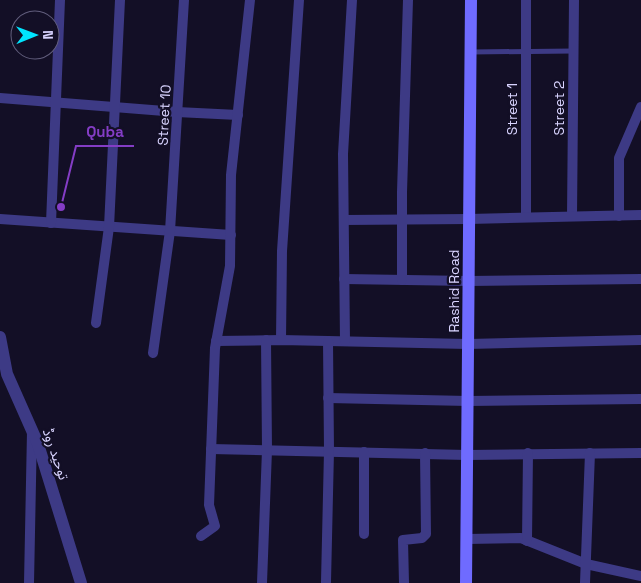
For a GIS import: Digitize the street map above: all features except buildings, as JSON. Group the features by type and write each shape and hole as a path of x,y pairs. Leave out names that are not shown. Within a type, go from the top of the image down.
{"main road":[{"name":"Rashid Road","path":"466,583 471,0"}],"street":[{"path":"51,223 60,0"},
{"path":"96,323 109,227 120,0"},
{"name":"Street 10","path":"153,353 170,231 184,0"},
{"path":"201,536 215,526 210,504 216,340 230,266 231,175 250,0"},
{"path":"281,340 282,251 299,0"},
{"path":"345,341 343,154 352,0"},
{"path":"402,280 408,0"},
{"name":"Street 1","path":"526,0 526,217"},
{"name":"Street 2","path":"572,216 574,0"},
{"path":"0,98 238,115"},
{"path":"619,216 619,158 641,106"},
{"path":"344,220 641,215"},
{"path":"0,220 230,235"},
{"path":"344,279 469,281 641,279"},
{"name":"توحید روڈ","path":"0,337 3,375 38,444 81,583"},
{"path":"216,340 468,344 641,340"},
{"path":"262,583 267,450 266,340"},
{"path":"327,583 328,341"},
{"path":"328,398 468,401 641,399"},
{"path":"29,583 32,430"},
{"path":"211,449 467,454 641,453"},
{"path":"364,452 364,534"},
{"path":"404,583 404,540 422,538 426,534 425,453"},
{"path":"585,583 590,453"},
{"path":"527,541 528,454"},
{"path":"467,539 521,538 586,564 641,576"}],"lane":[{"path":"470,52 573,51"}],"place":[{"name":"Quba","path":"61,207"}]}
